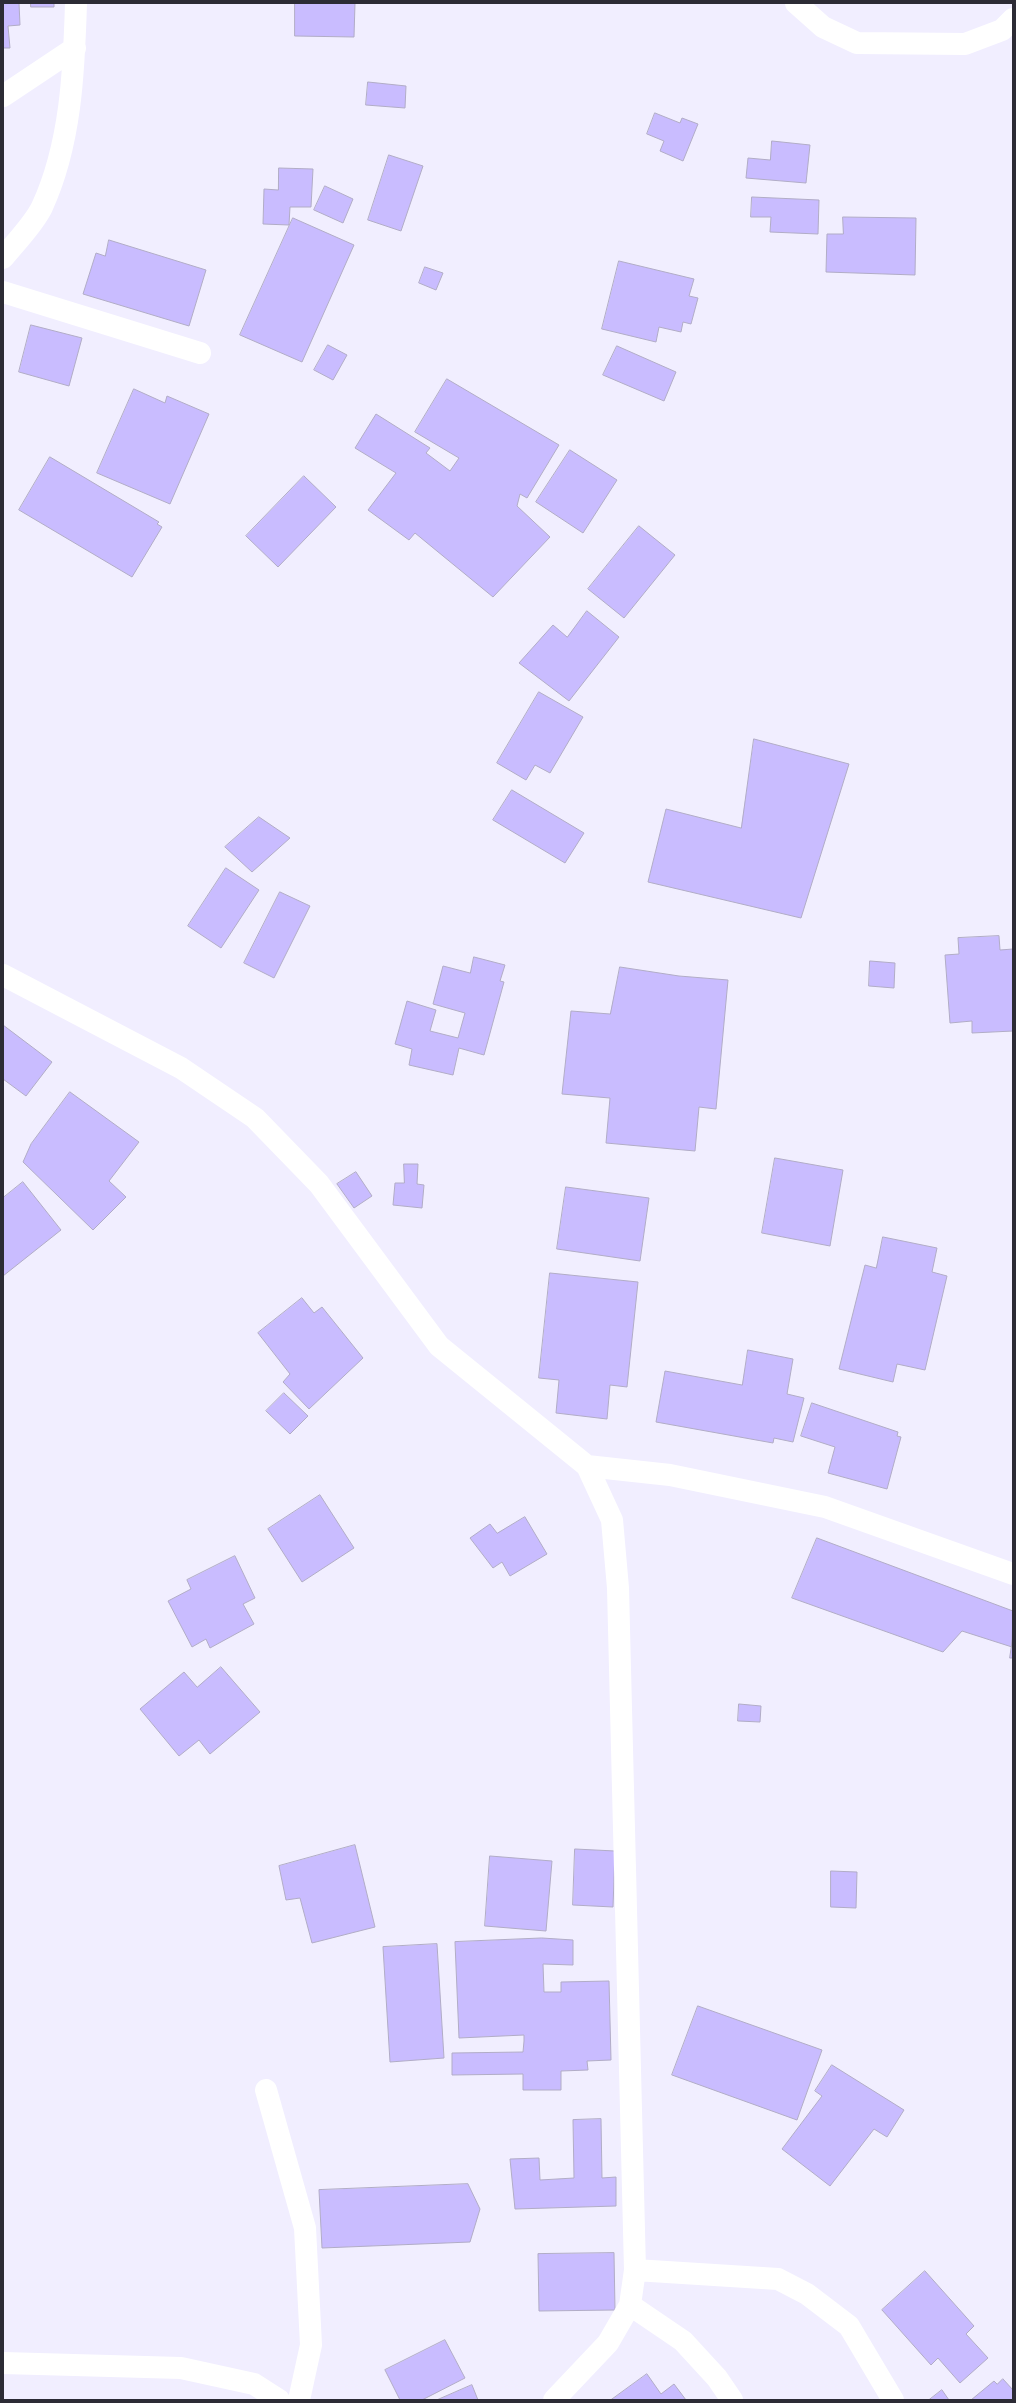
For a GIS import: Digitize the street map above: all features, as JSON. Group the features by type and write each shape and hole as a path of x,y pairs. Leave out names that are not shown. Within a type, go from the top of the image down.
{"street":[{"path":"3,258 42,208 65,141 75,48 76,3"},
{"path":"796,3 823,27 858,43 966,44 1002,30 1013,19"},
{"path":"3,96 75,48"},
{"path":"3,292 200,352"},
{"path":"3,975 181,1068 255,1118 319,1184 439,1346 587,1466 612,1520 618,1588 635,2270 630,2305 608,2343 554,2400"},
{"path":"587,1466 670,1475 825,1507 1013,1574"},
{"path":"266,2090 305,2228 311,2344 299,2400"},
{"path":"635,2270 778,2279 807,2294 849,2326 892,2400"},
{"path":"630,2305 683,2341 717,2378 732,2400"},
{"path":"3,2363 181,2368 254,2384 279,2400"}],"building":[{"path":"3,3 19,3 20,25 8,26 10,48 3,48"},
{"path":"31,3 54,3 54,7 31,7"},
{"path":"295,3 355,3 354,37 295,36"},
{"path":"368,82 406,86 405,108 366,105"},
{"path":"655,113 680,123 682,118 698,124 683,161 660,151 664,141 647,134"},
{"path":"772,141 810,145 806,183 746,178 748,158 770,160"},
{"path":"389,155 423,166 401,231 368,220"},
{"path":"279,168 313,169 311,207 290,207 289,225 263,224 264,189 278,190"},
{"path":"325,186 353,199 343,223 314,210"},
{"path":"752,197 819,200 818,234 770,232 771,217 751,217"},
{"path":"843,217 916,218 915,275 826,272 827,234 843,234"},
{"path":"293,218 354,245 302,362 240,335"},
{"path":"109,240 206,270 189,326 83,294 96,253 105,256"},
{"path":"619,261 694,279 689,296 698,298 691,324 683,322 681,332 659,327 656,342 602,329"},
{"path":"425,267 443,273 436,290 419,283"},
{"path":"31,325 82,338 69,386 19,372"},
{"path":"328,345 347,355 333,380 314,370"},
{"path":"617,346 676,372 664,401 603,375"},
{"path":"447,379 559,445 527,498 520,494 517,506 550,537 493,597 415,533 409,540 368,510 396,473 355,448 376,414 430,448 426,453 450,471 459,458 415,432"},
{"path":"134,389 165,403 167,396 209,414 170,504 97,473"},
{"path":"570,450 617,480 583,533 536,502"},
{"path":"50,457 159,522 157,524 162,527 132,577 19,510"},
{"path":"304,476 336,507 278,567 246,536"},
{"path":"639,526 675,555 624,618 588,589"},
{"path":"587,611 619,637 569,701 519,663 553,625 567,637"},
{"path":"539,692 583,717 550,773 535,765 526,780 497,763"},
{"path":"754,739 849,764 801,918 648,882 666,809 741,828"},
{"path":"512,790 584,833 565,863 493,820"},
{"path":"259,817 290,838 252,872 225,847"},
{"path":"226,868 259,890 221,948 188,926"},
{"path":"280,892 310,906 274,978 244,963"},
{"path":"999,936 1000,950 1013,949 1013,1031 972,1033 972,1021 950,1023 945,955 959,954 958,938"},
{"path":"474,957 505,965 500,981 504,982 484,1055 459,1048 453,1075 409,1065 412,1049 395,1044 407,1001 436,1010 430,1031 458,1038 465,1013 433,1004 443,966 470,973"},
{"path":"870,961 895,963 894,988 869,986"},
{"path":"620,967 679,976 728,980 716,1109 699,1107 695,1151 606,1143 610,1098 562,1094 571,1011 610,1014"},
{"path":"3,1025 52,1062 26,1096 3,1079"},
{"path":"70,1092 139,1142 109,1181 126,1197 93,1230 23,1162 31,1144"},
{"path":"775,1158 843,1170 830,1246 762,1233"},
{"path":"404,1164 418,1164 417,1184 424,1185 422,1208 393,1205 395,1183 404,1183"},
{"path":"356,1172 372,1196 354,1208 337,1184"},
{"path":"23,1182 61,1230 3,1276 3,1198"},
{"path":"566,1187 649,1198 640,1261 557,1249"},
{"path":"883,1237 937,1248 932,1272 947,1276 925,1370 897,1364 893,1382 839,1369 865,1265 876,1268"},
{"path":"550,1273 638,1282 627,1387 610,1385 607,1419 556,1413 559,1380 539,1378"},
{"path":"302,1298 314,1313 322,1307 363,1358 309,1409 283,1382 290,1374 258,1333"},
{"path":"748,1350 793,1359 787,1394 804,1398 793,1442 774,1438 773,1443 656,1422 665,1371 742,1385"},
{"path":"284,1393 308,1416 290,1434 266,1411"},
{"path":"812,1403 898,1432 897,1436 901,1437 887,1489 828,1473 835,1447 801,1436"},
{"path":"320,1495 354,1548 302,1582 268,1529"},
{"path":"525,1517 547,1554 510,1576 502,1562 493,1568 470,1538 490,1524 497,1533"},
{"path":"817,1538 1013,1611 1012,1647 962,1631 943,1652 792,1598"},
{"path":"235,1556 255,1598 243,1604 254,1624 210,1648 206,1639 192,1647 168,1601 191,1589 187,1580"},
{"path":"1013,1636 1013,1658 1010,1658"},
{"path":"221,1667 260,1712 210,1754 199,1740 179,1756 140,1709 184,1672 197,1687"},
{"path":"739,1704 761,1706 760,1722 738,1721"},
{"path":"355,1845 375,1927 312,1943 300,1898 286,1900 279,1866"},
{"path":"575,1849 615,1851 613,1907 573,1905"},
{"path":"490,1856 552,1861 546,1931 485,1926"},
{"path":"831,1871 857,1872 856,1908 831,1907"},
{"path":"542,1938 573,1940 573,1965 543,1964 544,1992 561,1992 561,1982 609,1981 611,2060 587,2061 588,2070 561,2071 561,2090 523,2090 523,2074 452,2075 452,2053 523,2052 524,2041 524,2035 459,2038 455,1942"},
{"path":"437,1944 444,2058 390,2062 383,1947"},
{"path":"698,2006 822,2050 797,2120 672,2075"},
{"path":"832,2065 904,2110 887,2137 874,2129 830,2186 782,2149 822,2096 815,2091"},
{"path":"601,2119 602,2178 616,2177 616,2206 515,2209 510,2159 539,2158 540,2180 574,2178 573,2120"},
{"path":"468,2184 480,2209 470,2242 322,2248 319,2190"},
{"path":"614,2253 615,2310 539,2311 538,2254"},
{"path":"925,2271 974,2326 966,2334 988,2358 960,2383 938,2358 931,2365 882,2310"},
{"path":"445,2340 465,2378 422,2400 400,2400 385,2370"},
{"path":"647,2374 661,2394 674,2384 686,2400 611,2400"},
{"path":"1003,2379 1013,2390 1013,2400 971,2400 994,2381 997,2384"},
{"path":"472,2385 478,2400 437,2400"},
{"path":"942,2390 949,2400 929,2400"}]}
